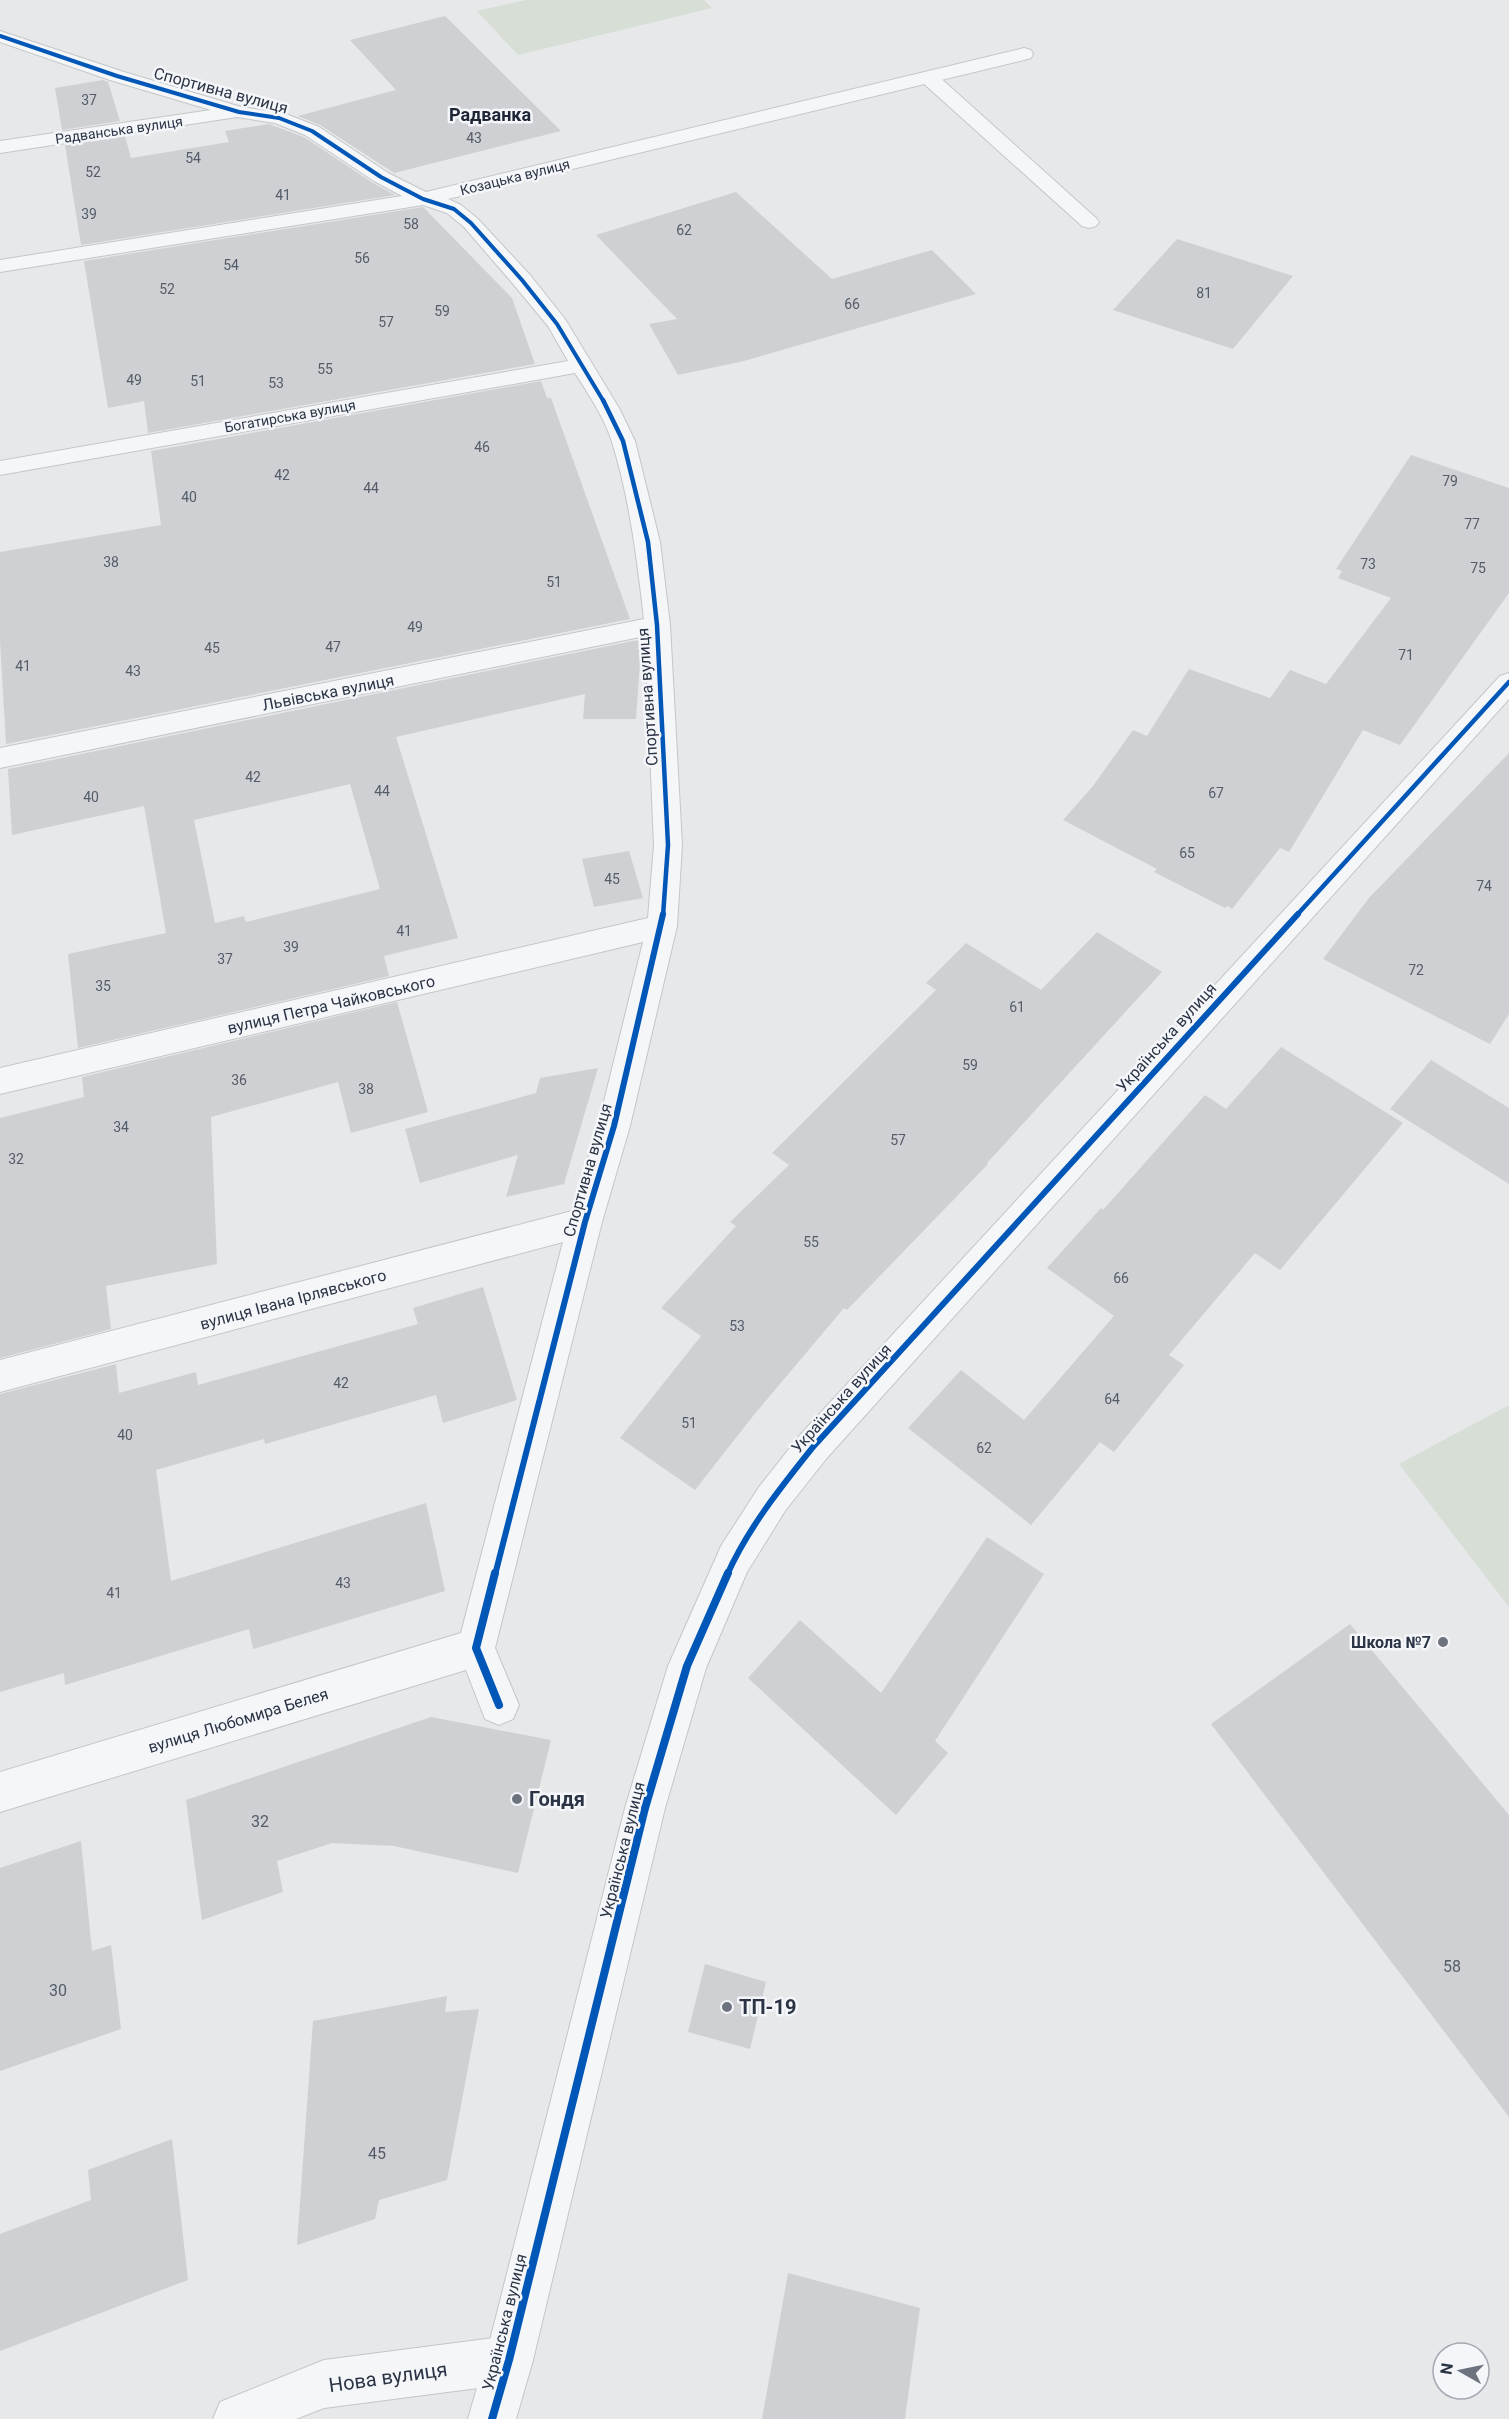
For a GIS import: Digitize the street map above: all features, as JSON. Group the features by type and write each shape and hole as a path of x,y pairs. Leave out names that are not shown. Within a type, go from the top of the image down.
{"street":[{"name":"Спортивна вулиця","path":"0,36 117,76 239,112 279,118 312,131 381,177 423,200 444,204 471,223 522,280 557,324 608,408 623,441 648,542 657,625 668,845 663,926 614,1126 585,1222 476,1648"},
{"name":"Козацька вулиця","path":"0,266 423,200 1024,54"},
{"path":"929,78 1089,222"},
{"name":"Радванська вулиця","path":"0,147 239,112"},
{"name":"Богатирська вулиця","path":"0,468 581,364"},
{"name":"Львівська вулиця","path":"0,758 657,625"},
{"name":"Українська вулиця","path":"492,2419 509,2360 645,1808 687,1666 734,1558 772,1499 813,1447 1509,682"},
{"name":"вулиця Петра Чайковського","path":"0,1081 663,926"},
{"name":"вулиця Івана Ірлявського","path":"0,1376 585,1222"},
{"path":"476,1648 500,1705"},
{"name":"вулиця Любомира Белея","path":"0,1792 476,1648"},
{"name":"Нова вулиця","path":"237,2419 324,2384 509,2360"}],"shaded area":[{"path":"526,0 704,0 712,8 518,55 477,11"},
{"path":"1509,1405 1509,1607 1399,1464"}],"building":[{"path":"445,16 561,131 394,173 320,125 298,116 396,90 350,40"},
{"path":"103,80 108,82 120,121 62,130 55,88"},
{"path":"269,124 304,137 395,195 81,245 65,145 125,136 131,158 229,142 225,131"},
{"path":"736,192 832,279 932,250 976,294 744,361 678,375 649,324 677,319 596,235"},
{"path":"423,207 512,298 535,364 148,433 144,401 108,408 84,261"},
{"path":"1177,239 1293,276 1233,349 1113,310"},
{"path":"541,381 547,398 551,398 630,619 6,744 0,641 0,552 161,525 151,451"},
{"path":"1411,455 1509,488 1509,593 1400,745 1363,730 1289,852 1280,848 1232,909 1227,906 1225,908 1154,872 1157,869 1063,820 1093,786 1133,730 1147,736 1189,669 1270,698 1290,670 1326,684 1391,598 1338,578 1342,571 1336,569"},
{"path":"638,640 641,648 636,719 583,719 585,694 396,737 458,938 384,956 389,976 78,1048 68,954 166,933 144,806 12,835 8,769","holes":["350,784 380,889 246,922 244,916 215,923 194,820"]},
{"path":"1509,753 1509,1014 1490,1044 1323,959 1369,898"},
{"path":"629,851 643,898 594,907 582,859"},
{"path":"1097,932 1162,972 988,1164 847,1310 844,1308 753,1416 695,1490 620,1438 701,1336 661,1308 736,1226 730,1222 789,1165 772,1153 936,990 926,983 966,943 1041,990"},
{"path":"397,1002 428,1112 351,1133 338,1082 211,1117 217,1264 106,1286 111,1329 0,1358 0,1118 84,1097 82,1077"},
{"path":"1281,1047 1403,1123 1280,1270 1255,1253 1169,1355 1184,1365 1114,1452 1100,1442 1031,1525 908,1428 961,1370 1024,1420 1114,1316 1047,1268 1101,1208 1103,1210 1205,1095 1226,1109"},
{"path":"1431,1060 1509,1108 1509,1184 1390,1109"},
{"path":"598,1068 564,1184 506,1197 518,1155 420,1183 405,1129 536,1093 540,1078"},
{"path":"483,1287 517,1400 443,1423 436,1395 265,1444 264,1439 156,1470 171,1581 426,1503 445,1591 253,1649 249,1629 65,1685 64,1673 0,1692 0,1394 116,1364 119,1393 196,1372 198,1385 418,1324 413,1308"},
{"path":"987,1537 1044,1574 935,1741 948,1753 896,1815 748,1678 800,1620 881,1693"},
{"path":"1350,1624 1509,1815 1509,2117 1211,1724"},
{"path":"431,1717 551,1740 518,1873 394,1846 332,1843 277,1861 283,1892 202,1920 186,1800"},
{"path":"81,1841 92,1951 111,1945 121,2029 0,2071 0,1868"},
{"name":"ТП-19","path":"705,1964 766,1982 750,2049 688,2032"},
{"path":"447,1996 445,2012 479,2009 447,2180 379,2200 375,2219 297,2245 313,2021"},
{"path":"172,2139 188,2280 0,2351 0,2234 91,2200 88,2170"},
{"path":"788,2273 920,2308 905,2419 762,2419"}],"cycle path":[{"path":"0,36 117,76 239,112 279,118 312,131 381,177 423,199 454,209 471,223 522,280 557,324 608,408 623,441 648,542 657,625 668,845 662,926 614,1126 585,1222 476,1648 499,1705"},
{"path":"492,2419 509,2360 645,1808 687,1666 734,1559 772,1499 813,1447 1509,682"}],"place":[{"name":"Школа №7","path":"1443,1642"},
{"name":"Гондя","path":"517,1799"},
{"name":"ТП-19","path":"727,2007"}],"district":[{"name":"Радванка","path":"490,115"}]}
